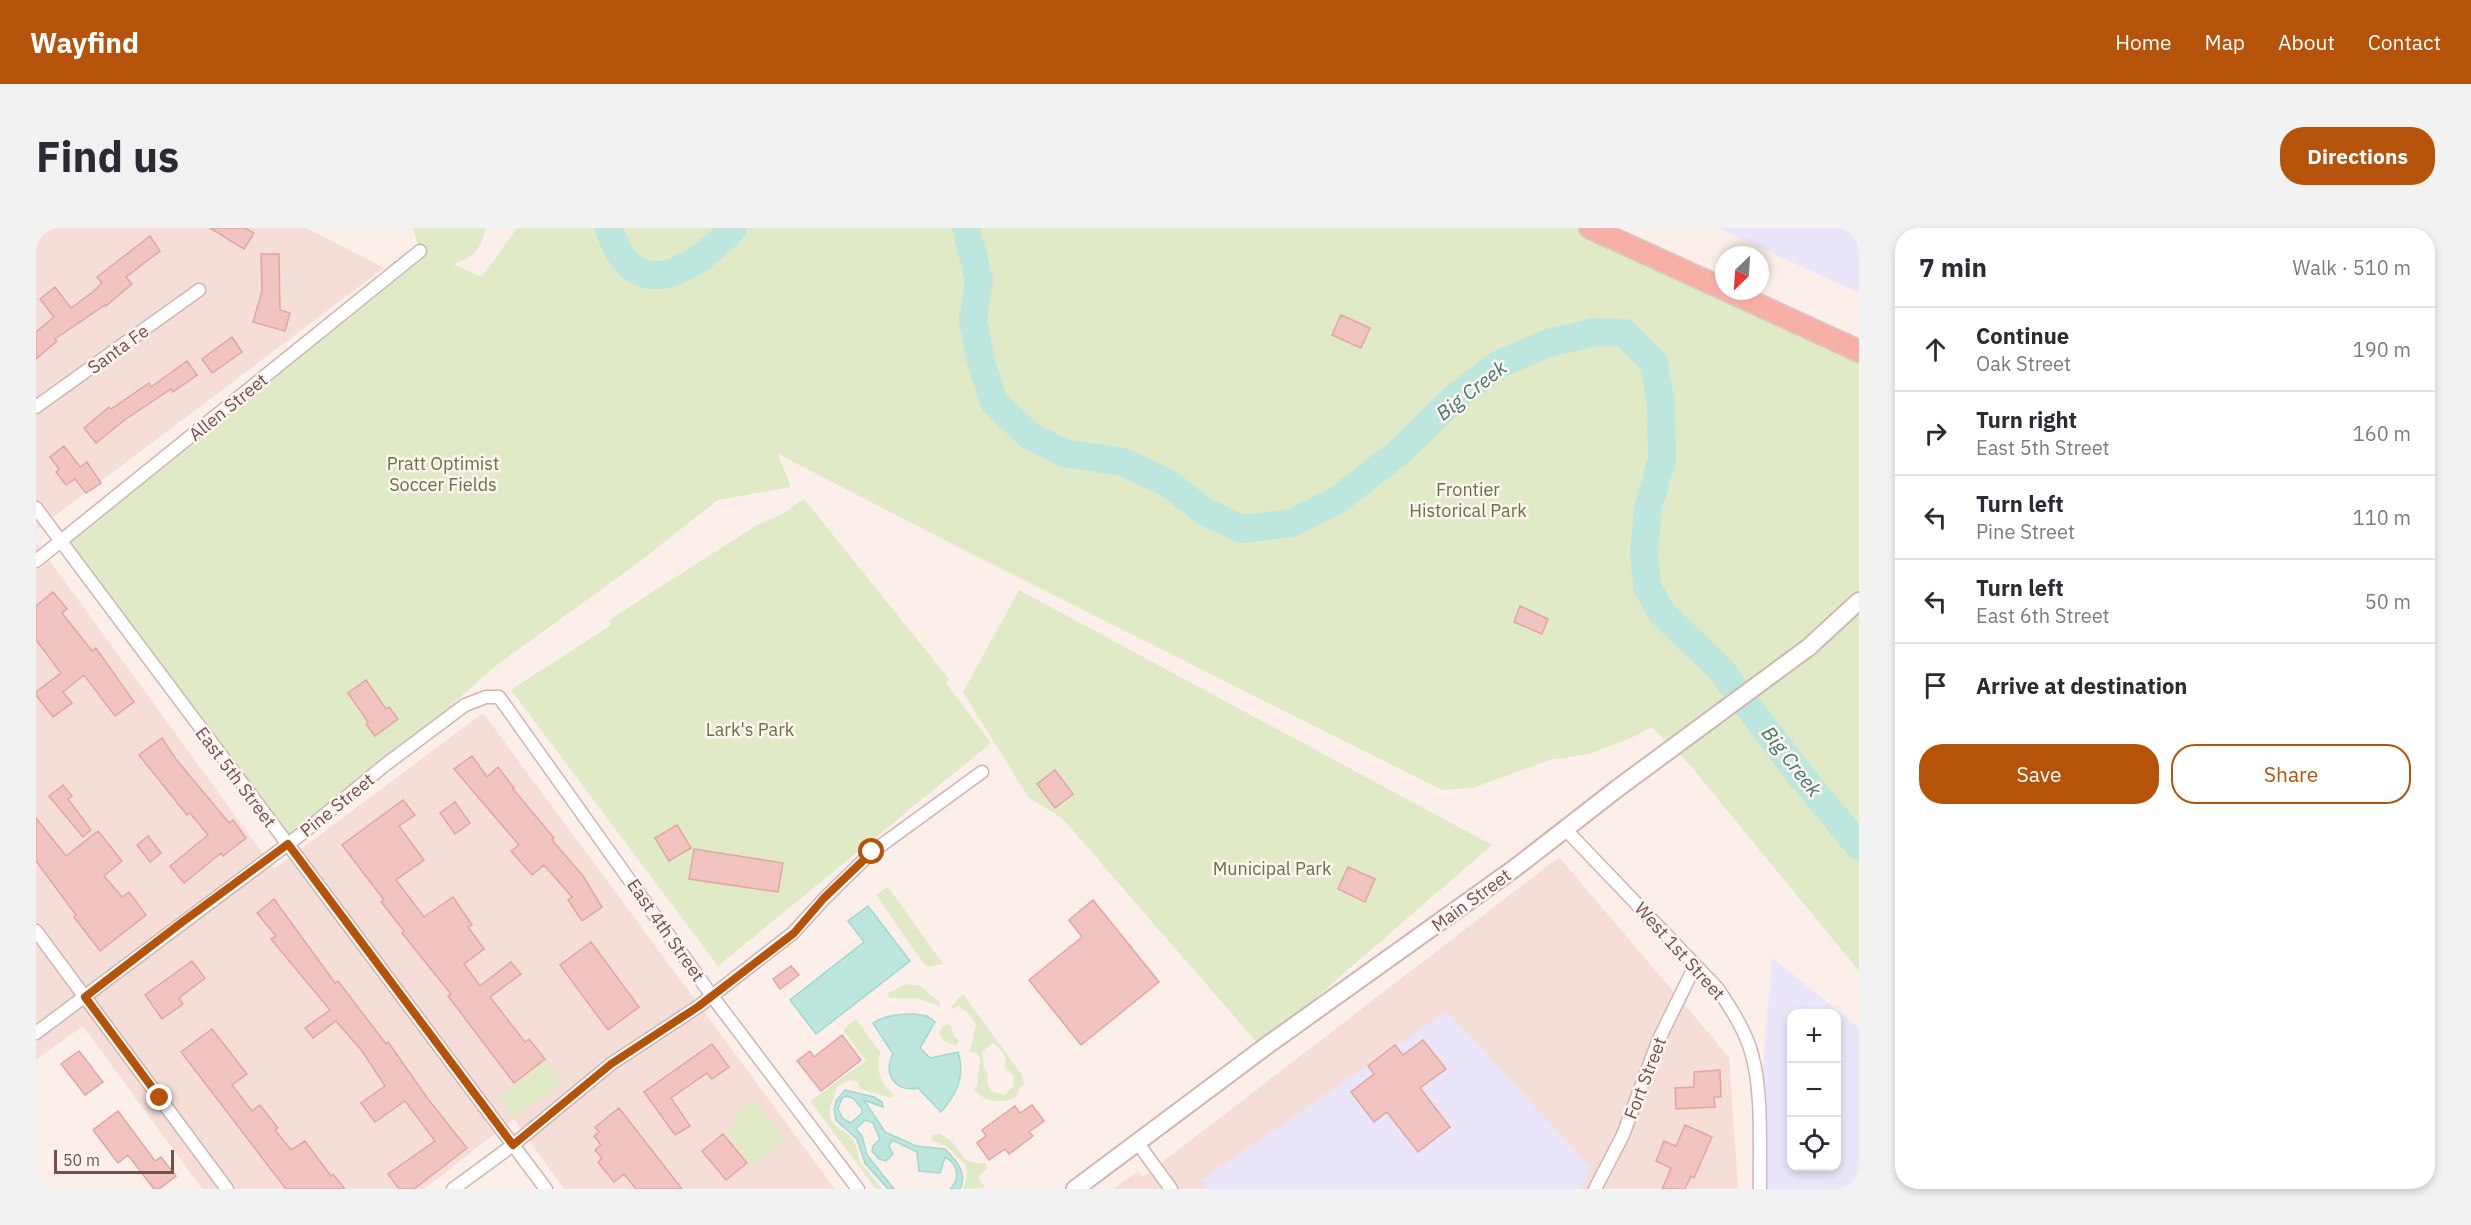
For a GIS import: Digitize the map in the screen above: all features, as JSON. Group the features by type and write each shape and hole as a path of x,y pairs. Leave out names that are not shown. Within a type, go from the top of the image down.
{"highway":[{"path":"1590,228 1715,285"},
{"path":"1748,300 1859,351"}],"street":[{"name":"Allen Street","path":"36,561 420,251"},
{"name":"Santa Fe","path":"36,407 199,290"},
{"name":"East 5th Street","path":"36,508 546,1189"},
{"name":"Main Street","path":"1075,1189 1566,830 1809,647 1859,601"},
{"name":"Pine Street","path":"36,1033 288,844 385,765 465,705 486,697 499,697"},
{"name":"East 4th Street","path":"499,697 712,996 858,1189"},
{"path":"453,1189 513,1145 611,1064 712,996 794,933 824,898 872,852 982,772"},
{"name":"West 1st Street","path":"1566,830 1718,989 1736,1016 1752,1054 1757,1093 1760,1189"},
{"path":"36,931 227,1189"},
{"name":"Fort Street","path":"1595,1189 1623,1135 1659,1039 1695,966"},
{"path":"1137,1142 1171,1189"}],"shaded area":[{"path":"36,228 306,228 384,268 36,530"},
{"path":"1718,228 1859,228 1859,293 1769,252 1769,246 1757,246"},
{"path":"36,542 274,869 483,713 835,1189 564,1189 514,1119 424,1189 202,1189 83,1026 36,1060"},
{"path":"1559,857 1729,1057 1738,1189 1113,1189 1138,1171 1143,1177"},
{"path":"1772,958 1835,1009 1787,1009 1787,1171 1841,1171 1841,1014 1859,1028 1859,1189 1760,1189 1758,1131"},
{"path":"1447,1011 1591,1168 1580,1189 1208,1189 1201,1180"}],"green space":[{"name":"Frontier Historical Park","path":"413,228 485,228 482,241 475,252 466,259 453,264 482,277 517,228 1590,228 1715,285 1715,300 1747,300 1859,351 1859,971 1690,765 1652,727 1631,738 1589,754 1549,760 1473,788 1442,790 778,454 791,487 718,500 635,565 494,667 385,765 288,844 60,542 418,246"},
{"name":"Lark's Park","path":"804,499 949,679 946,683 991,743 718,966 511,690 611,625 609,620 757,525 782,514"},
{"name":"Municipal Park","path":"1019,590 1492,845 1260,1046 1062,818 1028,797 963,692"},
{"path":"888,887 943,964 929,967 924,964 876,895"},
{"path":"906,984 920,986 940,1003 940,1006 917,998 889,998 887,994"},
{"path":"963,994 1022,1075 1024,1085 1019,1088 1016,1097 1005,1101 993,1101 982,1097 974,1088 977,1086 980,1059 977,1053 970,1052 976,1024 968,1013 958,1006 953,1009 951,1007","holes":["992,1043 1001,1049 1005,1067 1014,1077 1014,1086 1004,1095 991,1091 987,1083 988,1074 984,1068 982,1052"]},
{"path":"856,1019 880,1052 880,1075 884,1085 893,1094 891,1098 860,1089 858,1082 850,1080 837,1087 830,1108 830,1117 834,1125 850,1136 856,1146 860,1162 882,1189 876,1189 810,1101 866,1061 843,1030"},
{"path":"948,1024 951,1026 953,1035 959,1040 956,1046 944,1041 939,1033 943,1026"},
{"path":"545,1062 561,1083 514,1118 499,1097"},
{"path":"754,1100 785,1141 752,1166 727,1132 739,1123 733,1115"},
{"path":"940,1134 953,1143 964,1158 976,1163 986,1163 987,1168 978,1177 985,1188 963,1189 967,1178 966,1166 948,1147 931,1140 933,1135"}],"water":[{"path":"868,906 910,961 816,1034 790,1000 864,942 848,921"},
{"path":"914,1014 927,1016 935,1022 920,1048 930,1058 958,1052 961,1069 958,1085 941,1112 918,1088 903,1088 893,1080 889,1068 893,1054 873,1023 883,1018"},
{"path":"845,1090 874,1097 882,1102 883,1107 864,1100 885,1132 916,1146 945,1149 957,1162 962,1172 960,1189 950,1189 956,1181 957,1172 953,1164 945,1157 940,1173 919,1171 917,1152 892,1140 889,1146 893,1154 886,1161 879,1159 872,1151 873,1146 880,1139 873,1123 865,1120 856,1129 862,1136 867,1155 894,1189 888,1189 865,1163 857,1139 836,1120 834,1110 836,1101","holes":["847,1096 854,1099 862,1109 862,1113 851,1123 843,1119 838,1109 842,1098"]}],"building":[{"path":"210,228 245,228 254,233 244,249"},
{"path":"150,236 160,251 126,277 132,284 106,306 55,339 57,341 36,359 36,332 54,317 40,299 55,287 71,308 102,283 97,277"},
{"path":"261,254 279,254 280,310 290,313 285,331 253,322 262,291"},
{"path":"1341,315 1370,328 1361,348 1332,335"},
{"path":"232,337 242,352 212,373 202,359"},
{"path":"187,361 197,375 173,392 171,389 126,419 96,443 84,428 109,407 111,409 149,383 151,387"},
{"path":"64,446 80,467 87,462 101,483 86,493 75,479 66,485 56,472 59,469 50,457"},
{"path":"53,592 67,609 62,613 92,651 96,648 134,702 115,716 84,675 63,692 72,703 53,717 36,695 36,692 61,673 36,640 36,606"},
{"path":"1520,606 1548,619 1542,634 1514,622"},
{"path":"366,680 386,709 389,707 398,719 375,736 348,693"},
{"path":"162,738 175,758 229,823 233,820 246,838 223,856 221,853 184,883 170,866 208,835 190,813 187,815 139,755"},
{"path":"472,756 487,777 498,767 513,789 554,838 552,840 583,876 602,907 582,921 568,900 572,897 544,865 532,875 511,851 519,845 454,769"},
{"path":"1055,770 1073,794 1055,808 1037,784"},
{"path":"63,785 72,796 68,799 91,830 83,837 49,796"},
{"path":"403,800 415,815 399,826 424,860 396,880 424,917 453,897 472,925 468,927 484,949 464,964 480,986 511,962 521,974 490,997 525,1042 529,1039 545,1059 514,1083 448,996 451,994 402,933 404,931 381,902 384,900 342,845"},
{"path":"455,802 470,823 455,834 440,813"},
{"path":"36,818 66,856 98,831 122,861 104,876 122,897 129,892 146,915 100,951 36,861"},
{"path":"677,825 691,848 669,861 655,838"},
{"path":"148,836 161,853 150,862 137,845"},
{"path":"694,849 783,863 778,892 689,879"},
{"path":"1348,867 1375,879 1365,902 1338,889"},
{"path":"274,899 335,983 338,981 386,1044 388,1042 428,1099 467,1148 414,1189 399,1189 388,1174 435,1141 405,1101 375,1122 361,1103 385,1086 362,1051 336,1021 313,1038 305,1028 330,1010 271,939 276,936 257,913"},
{"path":"1093,900 1159,982 1081,1045 1029,980 1082,937 1069,920"},
{"path":"591,942 639,1007 608,1030 560,965"},
{"path":"192,961 205,978 179,998 183,1004 162,1019 145,995"},
{"path":"791,966 799,975 780,989 773,979"},
{"path":"212,1029 247,1074 232,1085 252,1111 260,1105 278,1128 275,1130 291,1150 305,1141 331,1176 333,1174 345,1189 286,1189 181,1052"},
{"path":"842,1035 861,1060 821,1091 797,1061 810,1051 814,1057"},
{"path":"1423,1040 1446,1069 1420,1088 1450,1127 1418,1152 1387,1112 1374,1122 1351,1092 1374,1074 1368,1066 1395,1045 1403,1055"},
{"path":"712,1044 729,1067 712,1079 707,1073 671,1098 690,1126 675,1135 644,1092"},
{"path":"79,1051 103,1082 85,1095 61,1064"},
{"path":"1720,1070 1721,1097 1714,1097 1715,1107 1676,1109 1675,1088 1694,1087 1694,1072"},
{"path":"1032,1105 1044,1121 1029,1132 1033,1136 1009,1154 1005,1149 989,1160 977,1143 986,1136 982,1130 1015,1106 1020,1113"},
{"path":"619,1108 682,1189 636,1189 624,1174 614,1182 598,1162 602,1158 595,1150 601,1145 594,1136 599,1132 595,1127"},
{"path":"118,1111 155,1161 161,1157 176,1176 159,1189 154,1189 128,1155 118,1163 93,1130"},
{"path":"1685,1125 1712,1137 1694,1178 1691,1176 1685,1189 1662,1189 1671,1168 1656,1161 1664,1141 1676,1146"},
{"path":"723,1134 747,1163 726,1180 702,1151"}],"waterway":[{"name":"Big Creek","path":"609,228 620,253 633,268 648,274 665,274 683,268 701,257 733,228"},
{"name":"Big Creek","path":"966,228 979,280 973,320 981,362 994,402 1030,436 1064,453 1123,462 1168,483 1205,512 1242,529 1292,523 1336,501 1399,452 1458,395 1497,365 1548,343 1596,332 1624,333 1654,363 1661,406 1662,459 1648,508 1644,553 1647,586 1661,612 1720,669 1797,771 1859,846"}],"route":[{"path":"160,1098 85,997 288,844 513,1145 611,1064 699,1006 794,933 824,898 872,852"}],"park label":[{"name":"Pratt Optimist Soccer Fields","path":"443,473"}]}
